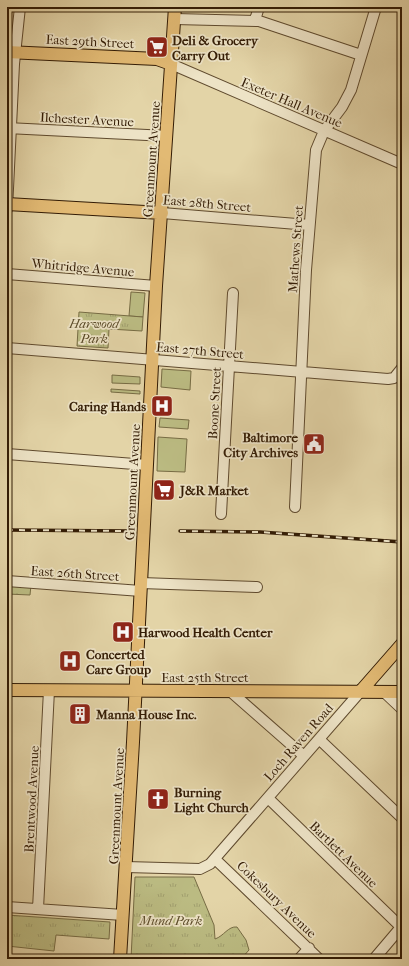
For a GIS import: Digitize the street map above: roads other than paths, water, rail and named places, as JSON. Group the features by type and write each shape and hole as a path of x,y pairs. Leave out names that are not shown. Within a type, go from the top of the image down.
{"main road":[{"name":"Greenmount Avenue","path":"120,959 136,690 156,286 175,13"},
{"name":"East 29th Street","path":"11,52 157,60 171,64"},
{"name":"East 28th Street","path":"7,204 162,213"},
{"name":"Loch Raven Road","path":"360,692 402,644"},
{"name":"East 25th Street","path":"7,690 402,692"}],"street":[{"path":"7,209 11,52 20,7"},
{"path":"255,20 259,7"},
{"name":"Mathews Street","path":"295,507 301,372 316,150 324,131 349,95 376,7"},
{"path":"175,13 255,20 361,55"},
{"name":"Exeter Hall Avenue","path":"171,64 402,164"},
{"name":"Ilchester Avenue","path":"9,128 167,136"},
{"name":"East 28th Street","path":"162,213 310,225"},
{"name":"Whitridge Avenue","path":"7,274 156,286"},
{"name":"Boone Street","path":"221,514 233,293"},
{"name":"East 27th Street","path":"7,348 391,379 402,368"},
{"path":"7,454 147,465"},
{"name":"East 26th Street","path":"7,581 141,587 257,587"},
{"name":"Brentwood Avenue","path":"38,909 49,690"},
{"path":"230,691 304,756"},
{"name":"Loch Raven Road","path":"215,859 360,692"},
{"path":"384,692 402,709"},
{"path":"320,739 402,818"},
{"name":"Bartlett Avenue","path":"268,798 402,927"},
{"path":"126,867 200,868 207,866 215,859"},
{"name":"Cokesbury Avenue","path":"215,859 320,959"},
{"path":"7,907 123,914"},
{"path":"374,959 402,927"},
{"path":"299,959 309,948"}],"railway":[{"path":"7,530 129,531"},
{"path":"180,531 260,532 402,542"}],"place":[{"name":"Deli & Grocery Carry Out","path":"157,47"},
{"name":"Caring Hands","path":"162,406"},
{"name":"Baltimore City Archives","path":"314,444"},
{"name":"J&R Market","path":"164,490"},
{"name":"Harwood Health Center","path":"123,632"},
{"name":"Concerted Care Group","path":"70,661"},
{"name":"Manna House Inc.","path":"80,714"},
{"name":"Burning Light Church","path":"158,799"}],"park label":[{"name":"Harwood Park","path":"94,330"},
{"name":"Mund Park","path":"171,920"}]}
